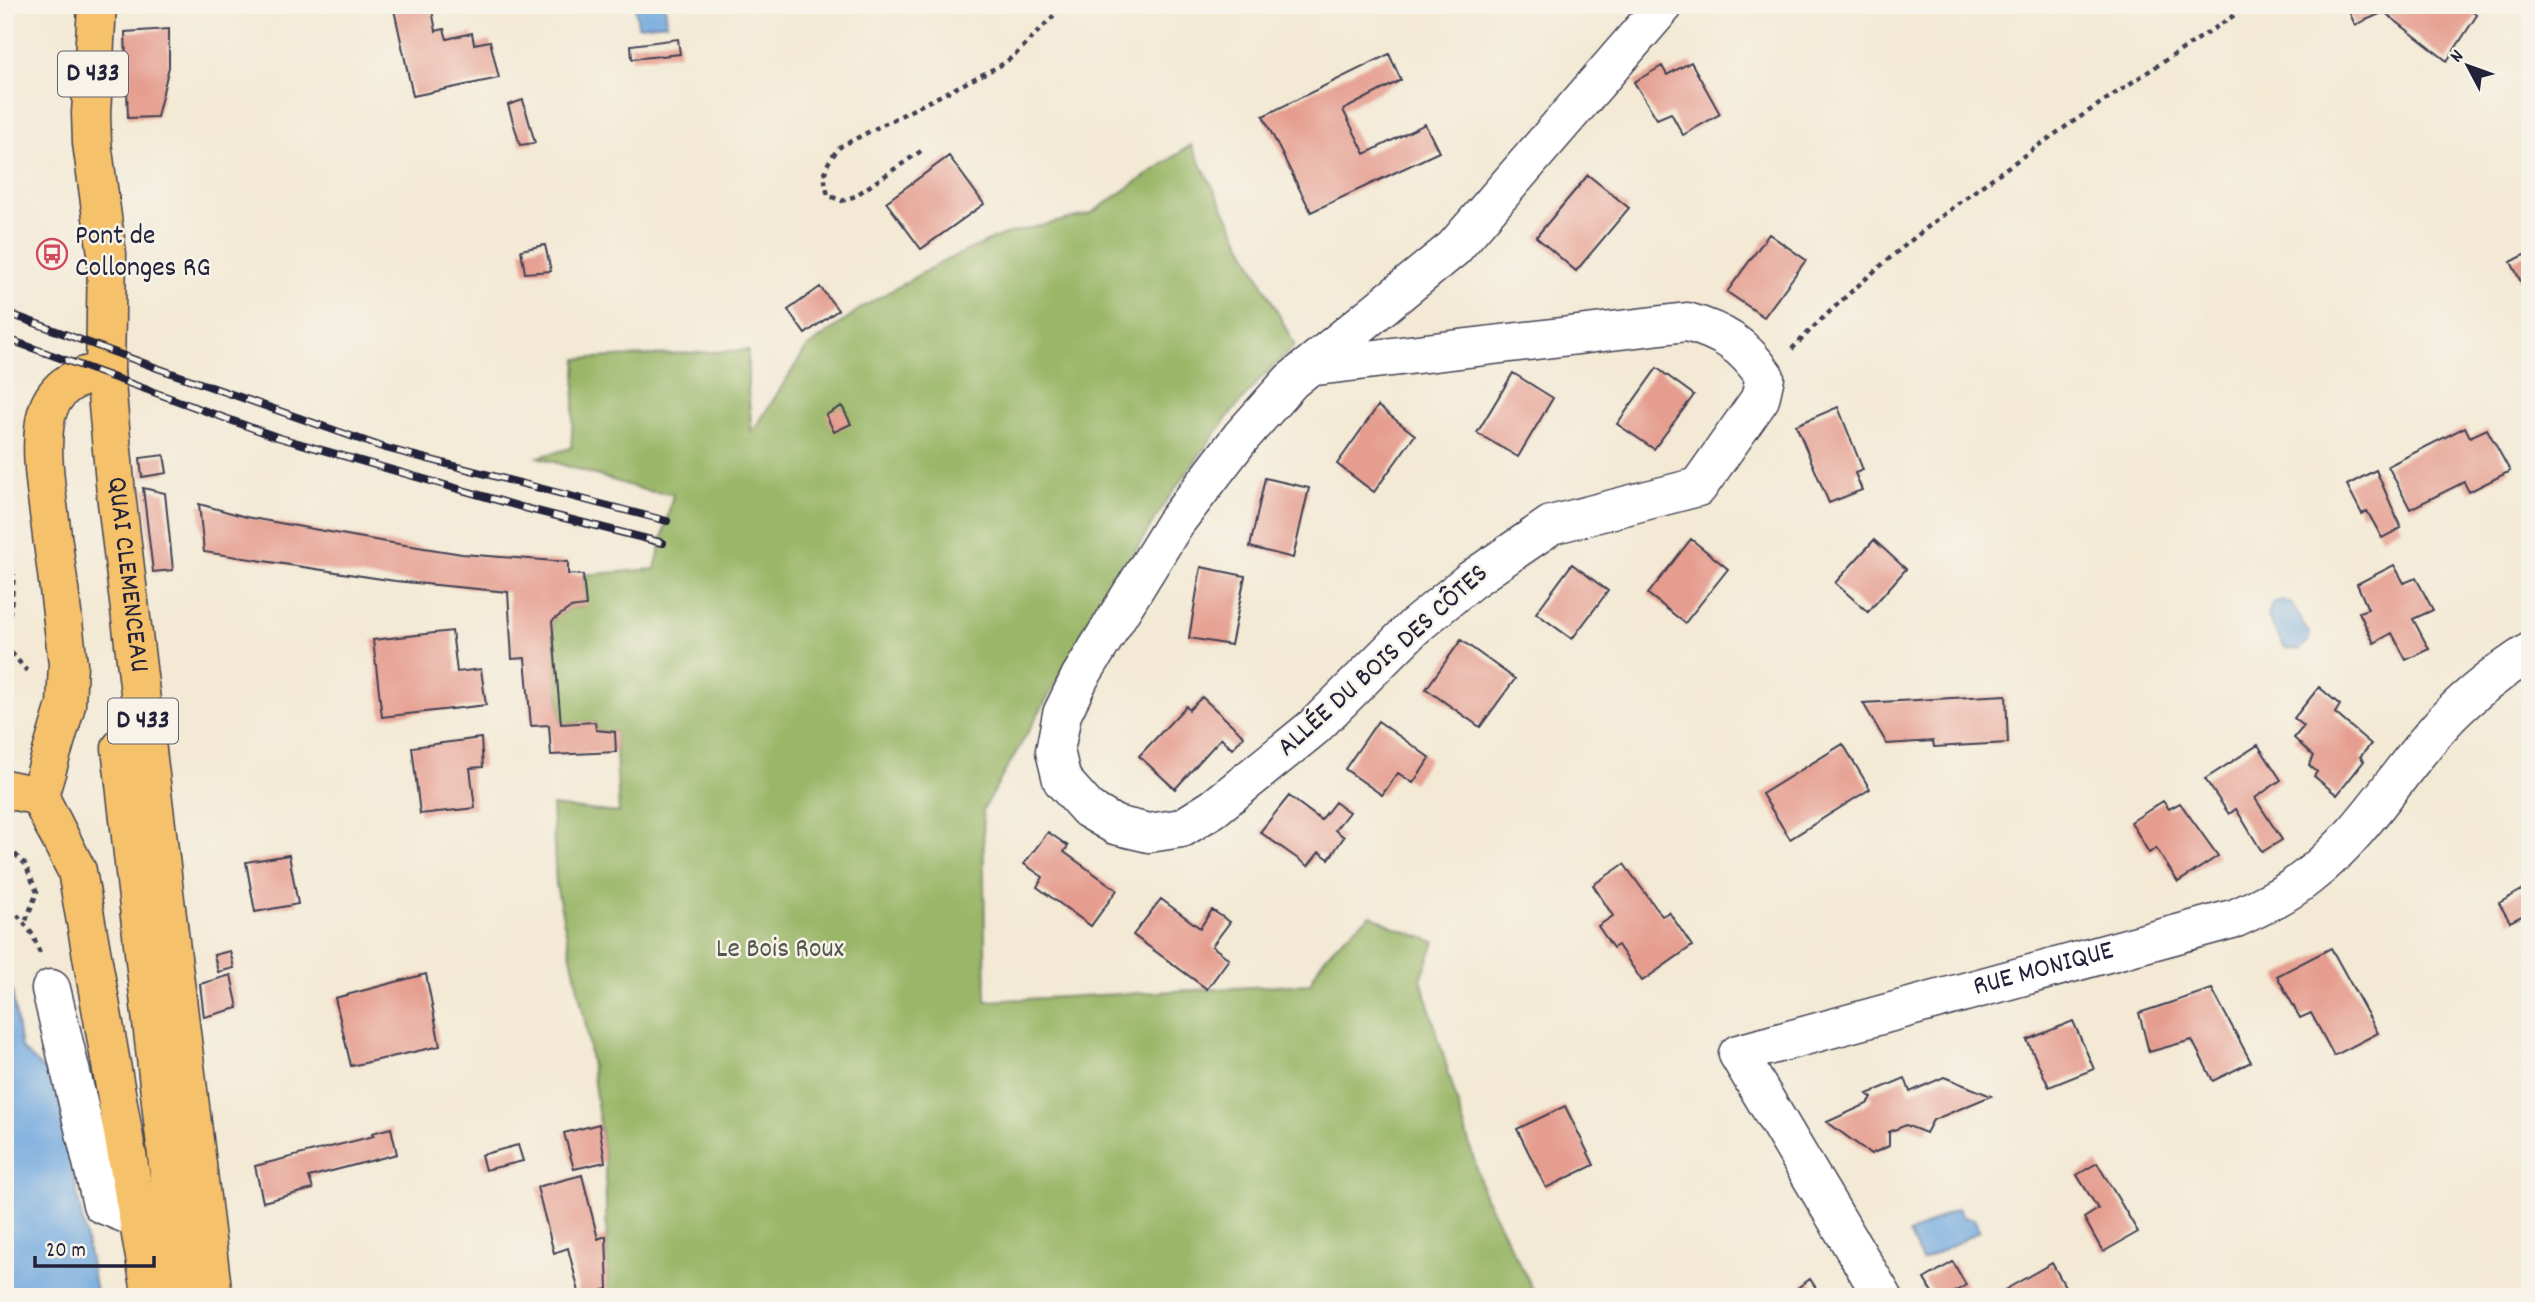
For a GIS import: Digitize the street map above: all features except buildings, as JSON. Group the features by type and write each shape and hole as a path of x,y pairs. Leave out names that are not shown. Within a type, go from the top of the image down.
{"main road":[{"name":"QUAI CLEMENCEAU","path":"97,5 92,143 80,254 183,1297"},
{"name":"QUAI CLEMENCEAU","path":"93,374 119,521 212,1297"},
{"path":"93,374 62,387 49,408 44,435 44,470 68,664 68,685 66,705 22,792 77,871 152,1297"}],"street":[{"name":"ALLÉE DU BOIS DES CÔTES","path":"1664,5 1454,248 1291,381 1241,436 1175,523 1080,677 1062,714 1055,751 1062,780 1088,809 1115,825 1149,833 1182,828 1213,808 1314,727 1414,627 1471,580 1538,532 1551,525 1698,488 1760,399 1765,377"},
{"path":"1308,367 1686,322 1711,328 1732,341 1752,358 1765,377"},
{"name":"RUE MONIQUE","path":"1883,1297 1738,1054 2236,918 2274,900 2310,876 2343,846 2450,715 2497,674 2530,652"},
{"path":"51,989 102,1204 139,1219"}],"path":[{"path":"921,151 855,196 842,201 828,195 824,182 826,163 841,146 1001,65 1014,56 1064,5"},
{"path":"1765,377 1826,314 1877,269 1976,190 2061,130 2250,5"},
{"path":"5,634 15,567"},
{"path":"5,645 34,679"},
{"path":"5,836 11,849 25,864 37,892 24,923"},
{"path":"5,899 24,923 38,950 51,989"}],"green space":[{"name":"Le Bois Roux","path":"1191,145 1295,346 1260,379 1226,419 1167,500 1098,610 983,810 986,1001 1310,984 1328,954 1371,915 1394,927 1435,942 1421,979 1485,1197 1537,1297 608,1297 605,1162 586,1026 556,885 552,806 619,813 615,732 596,730 595,722 561,724 552,621 570,608 585,606 583,575 655,569 673,494 647,491 538,457 571,448 577,359 748,350 752,433 806,349 861,308 938,264 1002,235 1090,214"}],"water":[{"path":"635,5 665,5 667,23 638,26"},
{"path":"2282,600 2291,603 2310,634 2308,642 2299,650 2285,648 2267,616 2273,603"},
{"path":"5,967 12,991 21,1048 46,1072 60,1103 97,1297 5,1297"},
{"path":"1958,1208 1963,1217 1974,1219 1980,1231 1922,1261 1909,1234"}],"railway":[{"path":"5,312 385,448 667,521"},
{"path":"5,338 277,437 525,508 663,543"}],"place":[{"name":"Pont de Collonges RG","path":"52,254"}]}
